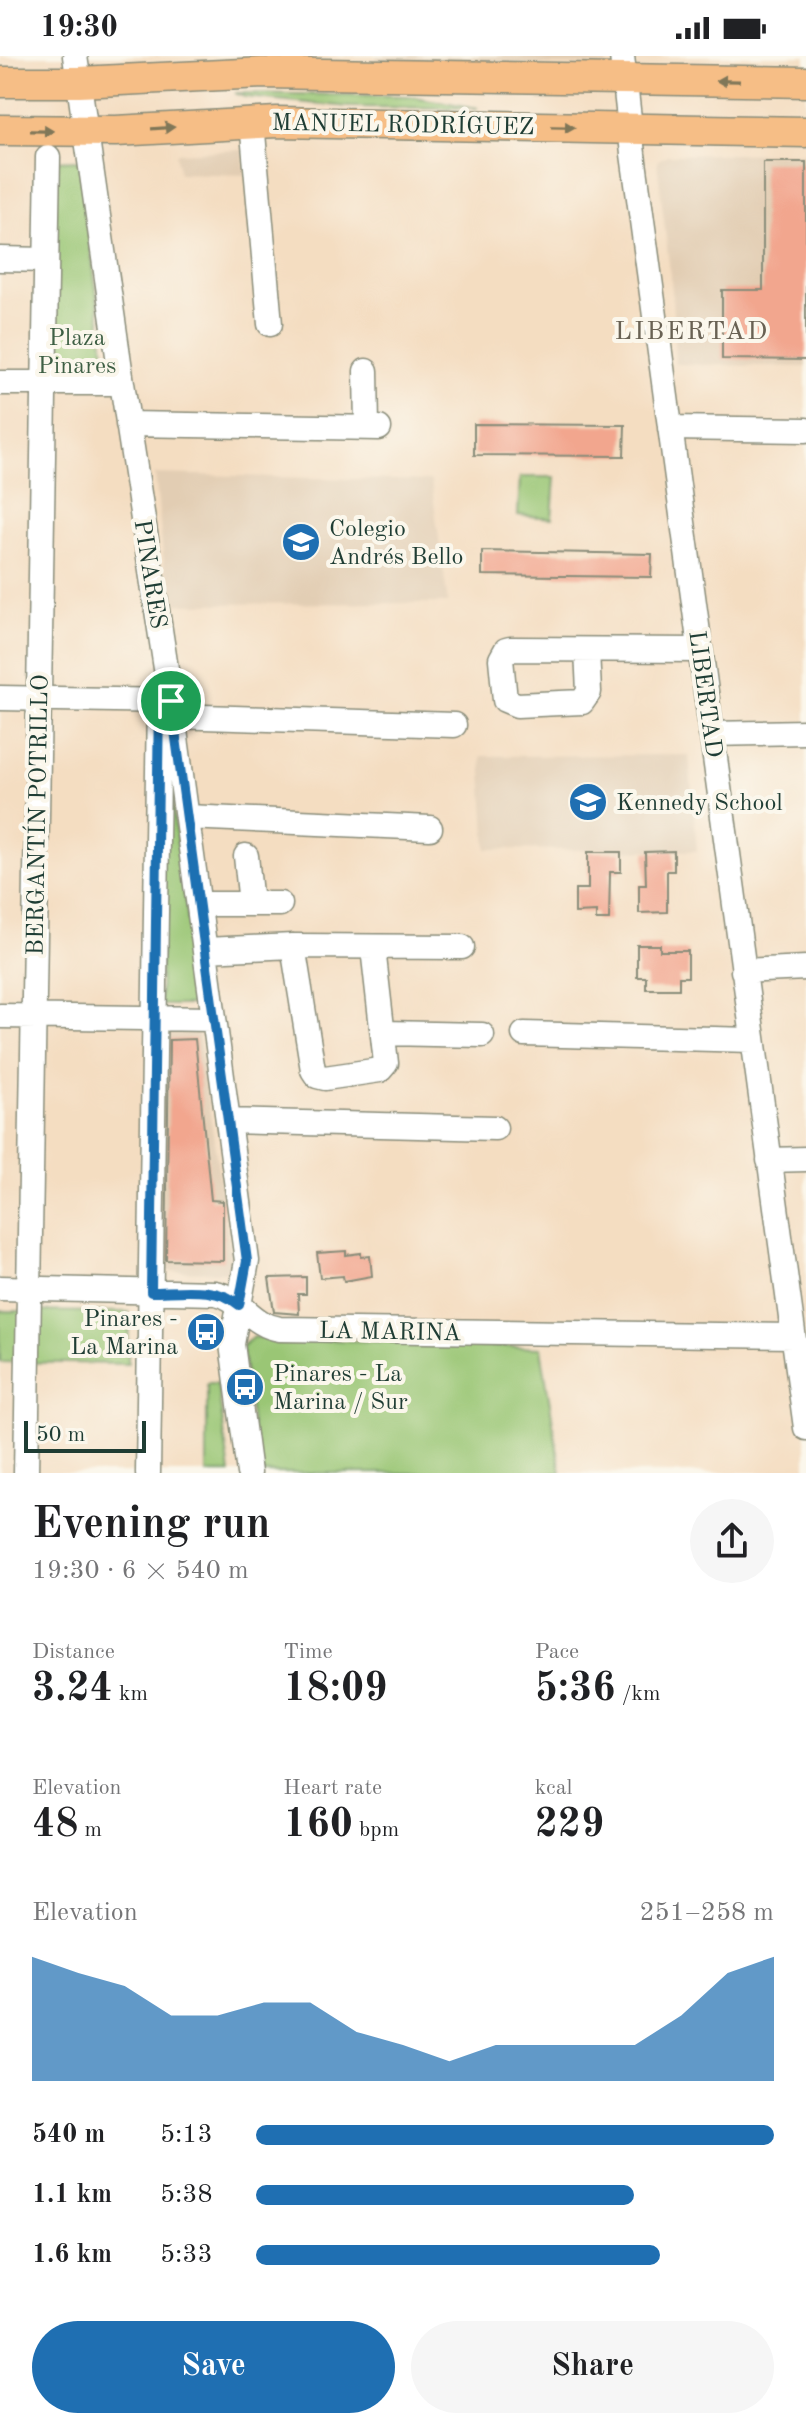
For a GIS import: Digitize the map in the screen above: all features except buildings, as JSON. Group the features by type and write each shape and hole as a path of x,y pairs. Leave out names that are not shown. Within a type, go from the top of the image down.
{"main road":[{"name":"MANUEL RODRÍGUEZ","path":"0,82 77,69 226,74 303,65 623,67 806,82"},
{"name":"MANUEL RODRÍGUEZ","path":"0,130 85,132 252,122 806,132"}],"street":[{"name":"LIBERTAD","path":"623,67 752,1040 793,1336 802,1365 806,1428"},
{"name":"PINARES","path":"77,69 168,706 187,817 247,1261 232,1357 249,1473"},
{"path":"252,122 270,324"},
{"name":"BERGANTÍN POTRILLO","path":"26,1473 48,157"},
{"path":"0,259 46,260"},
{"path":"128,424 373,428 366,371"},
{"path":"0,383 122,383"},
{"path":"670,428 806,430"},
{"path":"587,650 700,650"},
{"path":"0,698 454,725"},
{"path":"148,1473 154,1018 168,706"},
{"path":"711,734 806,732"},
{"path":"187,817 430,828"},
{"path":"246,856 251,904"},
{"path":"199,904 280,904"},
{"path":"205,950 293,946 462,947"},
{"path":"293,946 315,1073 325,1078 382,1068 387,1061 373,948"},
{"path":"743,971 806,968"},
{"path":"0,1016 214,1019"},
{"path":"384,1033 482,1035"},
{"path":"524,1034 752,1040"},
{"path":"228,1121 495,1128"},
{"path":"769,1160 806,1159"},
{"name":"LA MARINA","path":"0,1288 215,1293 226,1295 257,1322 280,1329 793,1336"}],"shaded area":[{"path":"376,56 611,58 606,65 378,65"},
{"path":"243,150 245,175 179,173 176,153"},
{"path":"806,153 806,367 675,364 672,290 657,161 667,155"},
{"name":"Colegio Andrés Bello","path":"155,474 431,481 448,603 168,604"},
{"name":"Kennedy School","path":"689,755 697,851 487,849 481,756"},
{"path":"162,1031 198,1032 232,1263 229,1272 156,1271"}],"green space":[{"path":"235,93 408,96 478,108 349,107 246,97"},
{"name":"Plaza Pinares","path":"79,160 108,380 54,377 54,161"},
{"path":"520,477 555,477 552,518 518,515"},
{"path":"164,745 197,987 196,999 191,1005 160,1005"},
{"path":"0,1311 129,1312 128,1364 0,1362"},
{"path":"253,1337 541,1348 561,1473 258,1473 242,1346"},
{"path":"207,1383 217,1383 230,1473 207,1473"}],"place":[{"name":"Colegio Andrés Bello","path":"301,542"},
{"name":"Kennedy School","path":"588,802"},
{"name":"Pinares - La Marina","path":"206,1332"},
{"name":"Pinares - La Marina / Sur","path":"245,1387"}],"district":[{"name":"LIBERTAD","path":"692,330"}],"route":[{"path":"159,701 171,701 247,1261 239,1305 226,1295 215,1293 151,1292 159,701"}]}
